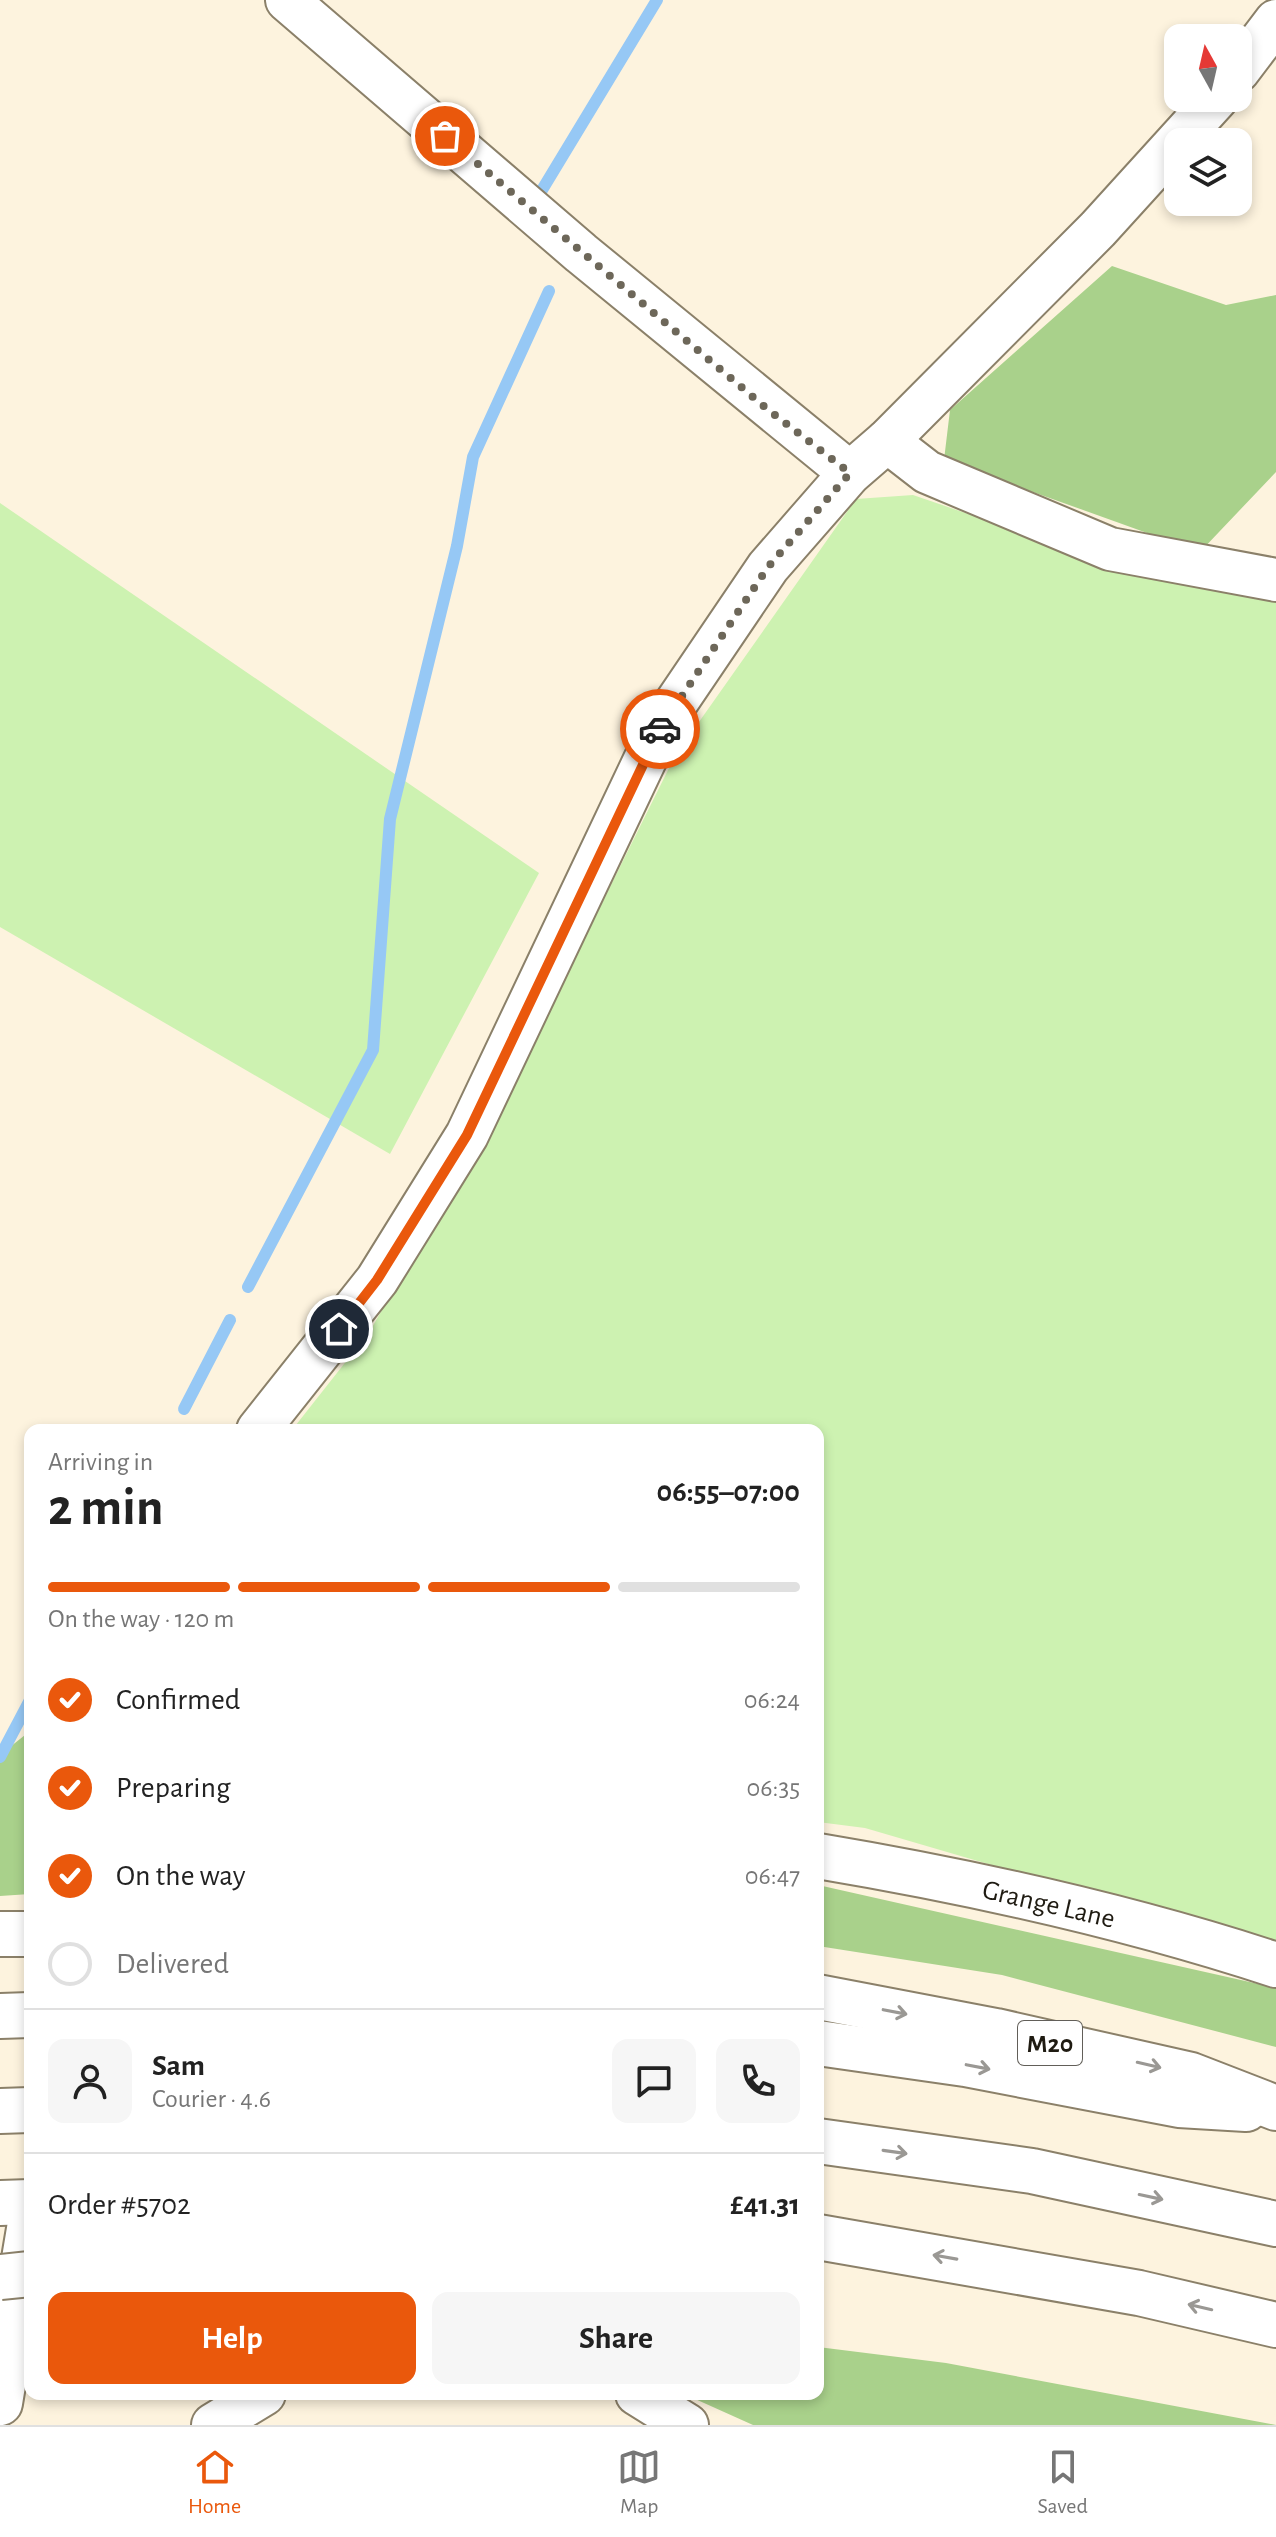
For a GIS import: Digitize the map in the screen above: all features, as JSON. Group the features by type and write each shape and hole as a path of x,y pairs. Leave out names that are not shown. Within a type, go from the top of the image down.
{"main road":[{"name":"Grange Lane","path":"824,1857 922,1873 1075,1908 1197,1939 1276,1965"},
{"path":"0,1934 24,1934"},
{"name":"M20","path":"824,1998 996,2031 1191,2075 1276,2109"},
{"path":"0,2016 24,2015"},
{"name":"M20","path":"824,2044 965,2064 1179,2105 1276,2109"},
{"path":"0,2111 24,2110"},
{"path":"824,2142 1032,2171 1276,2224"},
{"path":"0,2203 24,2202"},
{"path":"824,2238 1139,2293 1276,2325"},
{"path":"824,2249 891,2248"},
{"path":"0,2403 24,2259"},
{"path":"0,2277 24,2275"}],"street":[{"path":"287,0 592,263 850,473"},
{"path":"1252,53 1276,21"},
{"path":"263,1424 377,1280 467,1135 663,722 768,567 850,473 887,441 1098,229 1204,112"},
{"path":"887,441 927,472 1110,549 1276,580"},
{"path":"213,2425 254,2400"},
{"path":"647,2400 687,2425"}],"green space":[{"path":"1112,266 1226,305 1276,295 1276,472 1200,552 944,460 950,410"},
{"path":"913,495 1088,555 1276,597 1276,1948 865,1828 824,1823 824,1424 297,1424 370,1331 531,1046 675,756 856,499"},
{"path":"0,503 539,873 390,1154 0,927"},
{"path":"24,1736 24,1894 0,1896 0,1755"},
{"path":"824,1886 1276,1988 1276,2047 1002,1975 824,1947"},
{"path":"824,2348 946,2363 1276,2425 753,2425 697,2400 824,2400"}],"waterway":[{"path":"542,190 657,0"},
{"path":"248,1287 373,1050 390,819 457,546 473,457 549,291"},
{"path":"184,1409 230,1320"},
{"path":"0,1757 24,1711"}],"way so far":[{"path":"445,136 766,408 850,473 768,567 660,729"}],"route":[{"path":"339,1329 377,1280 467,1135 660,729"}]}
